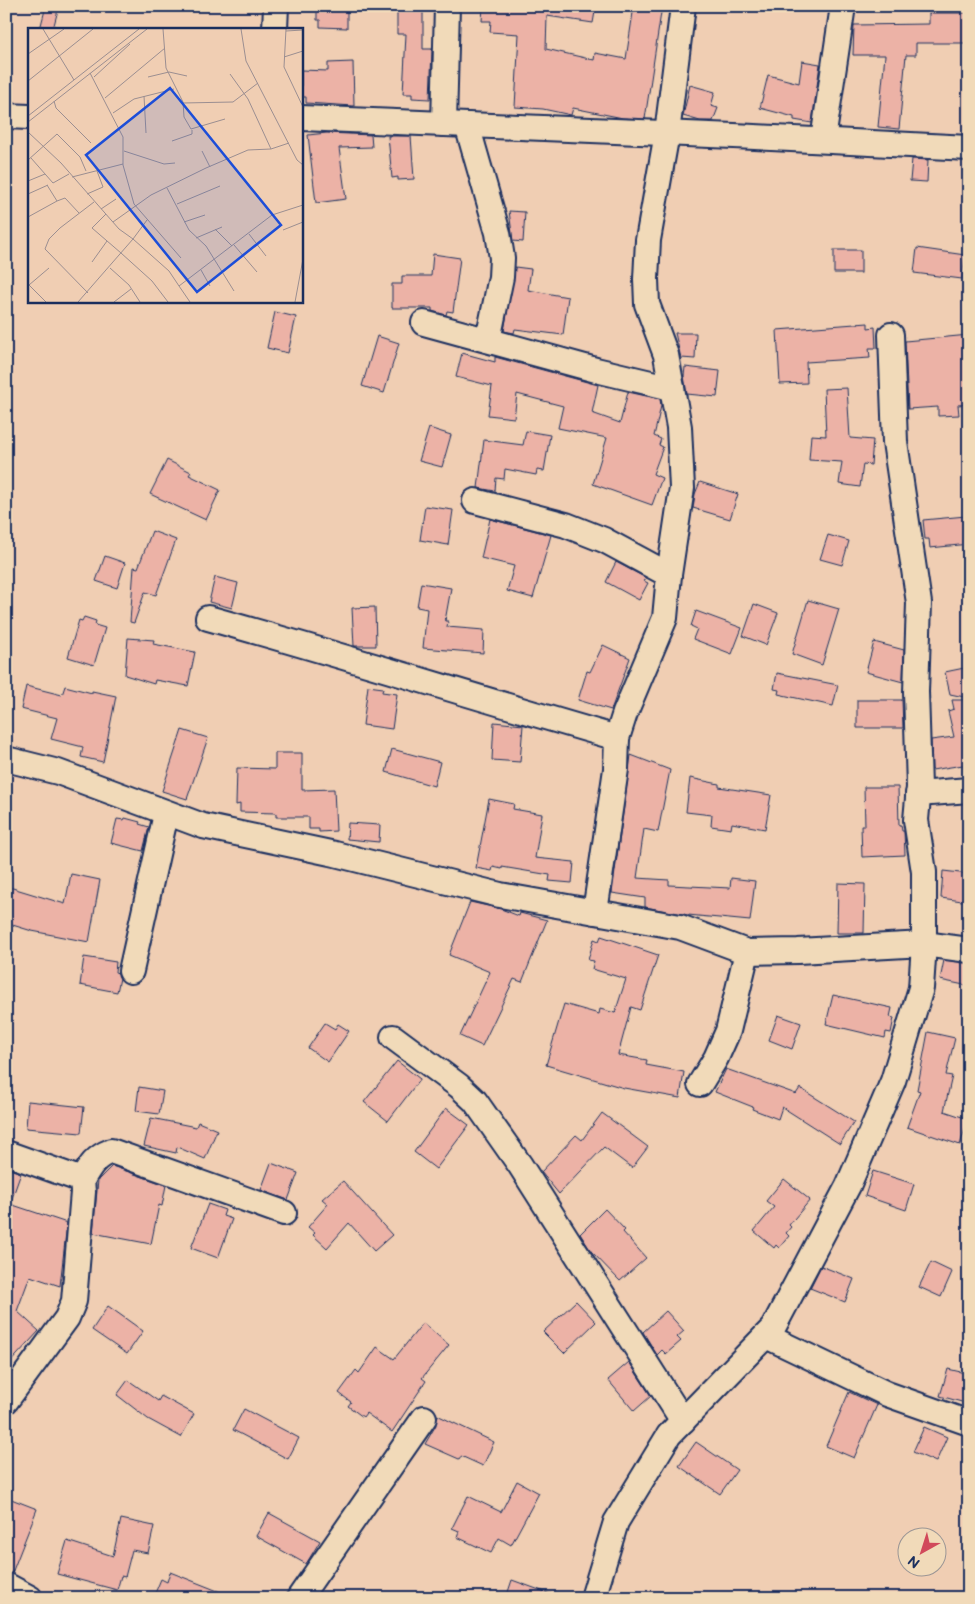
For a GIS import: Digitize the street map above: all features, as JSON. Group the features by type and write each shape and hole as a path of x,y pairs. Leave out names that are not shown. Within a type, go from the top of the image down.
{"street":[{"path":"275,28 276,6"},
{"path":"447,6 455,124 498,233 502,258 501,277 488,340"},
{"path":"596,912 616,769 617,738 625,713 665,618 669,575 682,488 682,463 672,388 666,355 647,304 646,279 648,240 667,133 683,6"},
{"path":"823,140 843,6"},
{"path":"6,116 28,117"},
{"path":"302,118 969,148"},
{"path":"424,323 672,388"},
{"path":"592,1598 616,1522 669,1435 773,1328 848,1186 893,1082 921,988 924,944 924,872 916,820 919,751 916,692 918,602 895,442 891,335"},
{"path":"475,501 566,525 604,540 669,575"},
{"path":"208,618 313,647 384,671 617,738"},
{"path":"6,758 58,772 202,826 336,854 500,896 680,927 747,952 790,952 924,944 969,950"},
{"path":"918,794 969,790"},
{"path":"131,971 166,814"},
{"path":"700,1084 716,1058 728,1030 747,952"},
{"path":"393,1037 458,1086 475,1102 520,1164 683,1421"},
{"path":"6,1401 67,1318 74,1301 84,1192 82,1180 92,1162 101,1155 111,1152 284,1213"},
{"path":"6,1153 82,1180"},
{"path":"766,1336 886,1394 969,1423"},
{"path":"298,1598 424,1418"},
{"path":"6,1585 30,1598"}],"building":[{"path":"46,6 59,6 53,28 40,28"},
{"path":"317,6 347,6 347,28 320,27 320,20 317,20"},
{"path":"397,6 423,6 423,49 432,49 430,99 412,98 412,94 403,94 406,34 397,34"},
{"path":"483,6 596,6 593,23 547,16 546,49 594,60 595,53 626,59 634,6 662,6 645,119 623,118 573,108 571,115 543,109 515,107 519,34 490,32 491,21 482,21"},
{"path":"929,13 969,13 969,43 916,43 916,55 906,55 899,129 878,127 885,55 853,55 854,25 929,24"},
{"path":"802,61 820,64 812,123 794,120 794,117 760,108 768,75 799,83"},
{"path":"353,62 354,106 306,103 306,97 302,97 302,70 328,71 328,63"},
{"path":"690,85 715,92 711,106 718,108 713,121 700,121 683,116"},
{"path":"327,133 371,135 372,147 339,148 346,199 316,203 308,135"},
{"path":"388,136 411,136 414,179 398,180 398,177 392,178"},
{"path":"912,159 928,160 927,182 910,181"},
{"path":"509,211 525,212 523,242 513,241"},
{"path":"917,248 965,255 962,279 914,273"},
{"path":"834,250 861,250 861,273 834,273"},
{"path":"433,254 460,258 453,312 447,311 446,315 432,311 432,308 392,308 392,284 402,284 402,276 431,276"},
{"path":"515,267 531,269 528,290 568,297 563,335 515,329 514,333 504,331"},
{"path":"275,312 296,317 288,353 267,348"},
{"path":"868,323 868,328 875,327 876,348 869,348 870,358 806,362 807,383 780,384 777,330"},
{"path":"675,333 696,333 695,359 681,358"},
{"path":"969,335 969,404 958,405 959,415 938,416 938,407 908,409 905,341"},
{"path":"377,336 399,343 384,393 362,386"},
{"path":"462,353 495,362 495,357 598,385 592,413 620,423 628,392 660,399 661,406 654,436 661,439 659,445 663,447 653,474 662,478 652,505 593,484 607,438 558,428 563,406 517,394 514,418 488,415 492,386 456,377"},
{"path":"685,367 720,371 717,397 687,394 684,376"},
{"path":"847,388 850,438 873,440 871,465 863,464 860,487 839,484 842,462 809,460 811,435 826,436 824,389"},
{"path":"429,428 451,435 442,467 419,461"},
{"path":"526,431 550,435 544,471 537,470 536,475 505,469 504,479 496,478 495,491 478,488 484,440 523,445"},
{"path":"167,460 191,472 189,475 220,490 206,520 150,494"},
{"path":"700,482 738,494 730,519 693,508 695,494"},
{"path":"425,506 453,510 448,545 420,540"},
{"path":"966,516 969,544 930,548 929,539 925,539 923,520"},
{"path":"490,519 551,535 533,598 507,591 514,566 481,558"},
{"path":"152,531 176,540 156,595 145,592 134,623 130,622 134,567 138,568"},
{"path":"828,535 849,541 842,565 820,559"},
{"path":"105,556 125,563 117,588 96,581"},
{"path":"616,562 646,578 644,581 648,583 639,600 606,582"},
{"path":"215,577 238,583 232,608 209,602"},
{"path":"421,583 451,588 445,621 448,621 447,627 484,630 483,653 423,648 427,609 417,607"},
{"path":"808,600 839,609 822,665 792,654"},
{"path":"754,604 778,613 766,645 743,636"},
{"path":"375,607 376,646 354,646 352,608"},
{"path":"696,611 742,628 732,654 693,639 697,629 691,626"},
{"path":"84,617 96,621 95,625 105,628 94,665 68,657 79,620 82,621"},
{"path":"128,638 154,640 153,644 195,652 188,686 155,680 154,684 125,675"},
{"path":"874,642 904,650 903,682 866,672"},
{"path":"603,645 630,658 611,710 578,700 587,671 590,672"},
{"path":"969,667 969,698 950,694 945,672"},
{"path":"777,673 838,685 833,706 778,694 779,690 774,689"},
{"path":"26,686 62,695 65,686 92,693 92,691 116,696 103,762 81,757 83,747 51,739 57,718 21,709"},
{"path":"368,686 383,688 382,692 397,694 392,729 363,725"},
{"path":"857,700 902,700 903,728 857,728"},
{"path":"952,700 969,700 969,764 932,770 931,740 954,737 948,711 954,709"},
{"path":"494,722 523,725 520,762 492,760"},
{"path":"182,730 208,738 187,799 162,791"},
{"path":"392,749 440,762 434,786 386,772"},
{"path":"275,753 302,753 302,790 334,789 336,831 319,832 319,829 309,829 309,817 276,817 276,813 240,812 240,804 236,805 237,768 275,769"},
{"path":"631,755 670,770 658,832 644,829 637,878 669,880 669,885 730,888 731,878 755,881 750,921 688,915 645,907 645,898 612,893"},
{"path":"690,778 719,784 719,787 771,795 765,829 732,823 731,829 711,826 712,815 686,812"},
{"path":"864,787 898,787 899,825 901,825 902,831 904,831 905,855 862,857 861,826 865,826"},
{"path":"489,799 514,804 513,809 542,814 535,858 574,862 572,883 549,881 550,875 502,867 502,869 493,867 492,871 476,868"},
{"path":"125,818 140,822 139,824 149,827 143,851 111,843 117,819 124,820"},
{"path":"348,823 380,825 379,842 347,839"},
{"path":"943,871 969,874 969,902 941,898"},
{"path":"71,874 100,880 89,942 32,931 6,923 6,886 65,904"},
{"path":"838,883 865,884 864,933 837,933"},
{"path":"470,902 501,909 519,916 520,913 547,920 522,982 514,979 482,1046 460,1036 490,972 449,955"},
{"path":"601,936 658,955 640,1010 631,1007 618,1055 647,1060 646,1065 684,1072 680,1098 624,1088 546,1065 564,1004 599,1014 600,1009 615,1013 626,979 592,969 594,961 588,960 594,939 599,941"},
{"path":"84,957 116,962 115,972 118,973 120,978 117,992 80,985"},
{"path":"944,960 969,963 969,986 940,980"},
{"path":"833,995 892,1008 890,1017 894,1018 891,1033 886,1032 885,1038 826,1024"},
{"path":"778,1015 801,1023 792,1049 769,1040"},
{"path":"325,1023 335,1029 338,1024 349,1031 328,1062 308,1048"},
{"path":"928,1032 955,1038 946,1075 952,1076 944,1111 968,1119 960,1145 907,1127 920,1091 917,1090"},
{"path":"397,1061 420,1079 388,1121 364,1102"},
{"path":"726,1069 796,1094 800,1088 854,1122 840,1144 782,1107 778,1119 752,1109 753,1107 715,1092"},
{"path":"139,1087 163,1091 159,1114 136,1111"},
{"path":"28,1101 84,1107 81,1133 26,1128"},
{"path":"446,1108 469,1125 436,1169 414,1152"},
{"path":"602,1113 648,1147 632,1168 604,1147 559,1194 541,1172 576,1135 582,1140"},
{"path":"151,1118 196,1127 198,1122 217,1130 205,1159 177,1147 176,1153 144,1146"},
{"path":"271,1163 298,1173 288,1200 261,1190"},
{"path":"112,1166 166,1185 162,1206 159,1205 151,1244 93,1233 98,1180"},
{"path":"6,1168 21,1173 10,1204 67,1223 60,1286 30,1276 17,1311 39,1331 6,1367"},
{"path":"873,1171 914,1184 906,1210 865,1196"},
{"path":"784,1179 810,1200 789,1225 791,1227 786,1233 789,1236 779,1248 776,1245 774,1248 754,1231 774,1207 766,1201"},
{"path":"343,1181 392,1235 374,1251 349,1223 327,1248 313,1235 315,1233 308,1227 328,1204 322,1199"},
{"path":"208,1204 225,1210 223,1216 232,1219 218,1258 191,1248"},
{"path":"605,1209 625,1230 623,1232 646,1258 620,1281 591,1251 580,1234"},
{"path":"931,1262 952,1272 941,1297 919,1287"},
{"path":"821,1266 854,1279 845,1302 810,1288"},
{"path":"576,1301 596,1322 564,1353 543,1332"},
{"path":"108,1306 143,1331 127,1354 92,1330"},
{"path":"666,1311 684,1331 677,1337 681,1341 666,1354 662,1350 657,1355 643,1332"},
{"path":"423,1323 449,1345 422,1378 426,1381 392,1432 366,1413 363,1417 348,1406 351,1402 339,1393 356,1370 359,1373 377,1347 394,1359"},
{"path":"629,1362 651,1396 634,1411 608,1380"},
{"path":"948,1369 969,1374 969,1404 940,1396"},
{"path":"128,1380 158,1401 161,1396 194,1414 181,1437 148,1419 117,1395"},
{"path":"849,1392 877,1405 854,1458 826,1446"},
{"path":"244,1409 299,1438 288,1459 233,1430"},
{"path":"437,1415 494,1442 483,1466 461,1456 459,1459 425,1444 436,1425"},
{"path":"924,1427 947,1437 936,1462 913,1452"},
{"path":"696,1442 737,1470 720,1494 679,1466"},
{"path":"517,1481 539,1493 511,1545 499,1538 491,1553 457,1537 459,1531 452,1528 468,1496 501,1512"},
{"path":"6,1497 37,1509 12,1573 6,1571"},
{"path":"269,1513 320,1541 306,1564 256,1536"},
{"path":"121,1519 154,1526 148,1553 132,1550 125,1577 121,1576 117,1590 57,1574 67,1541 113,1556"},
{"path":"170,1572 233,1597 153,1598 161,1579 167,1582"},
{"path":"512,1580 556,1596 556,1598 506,1598"}]}
